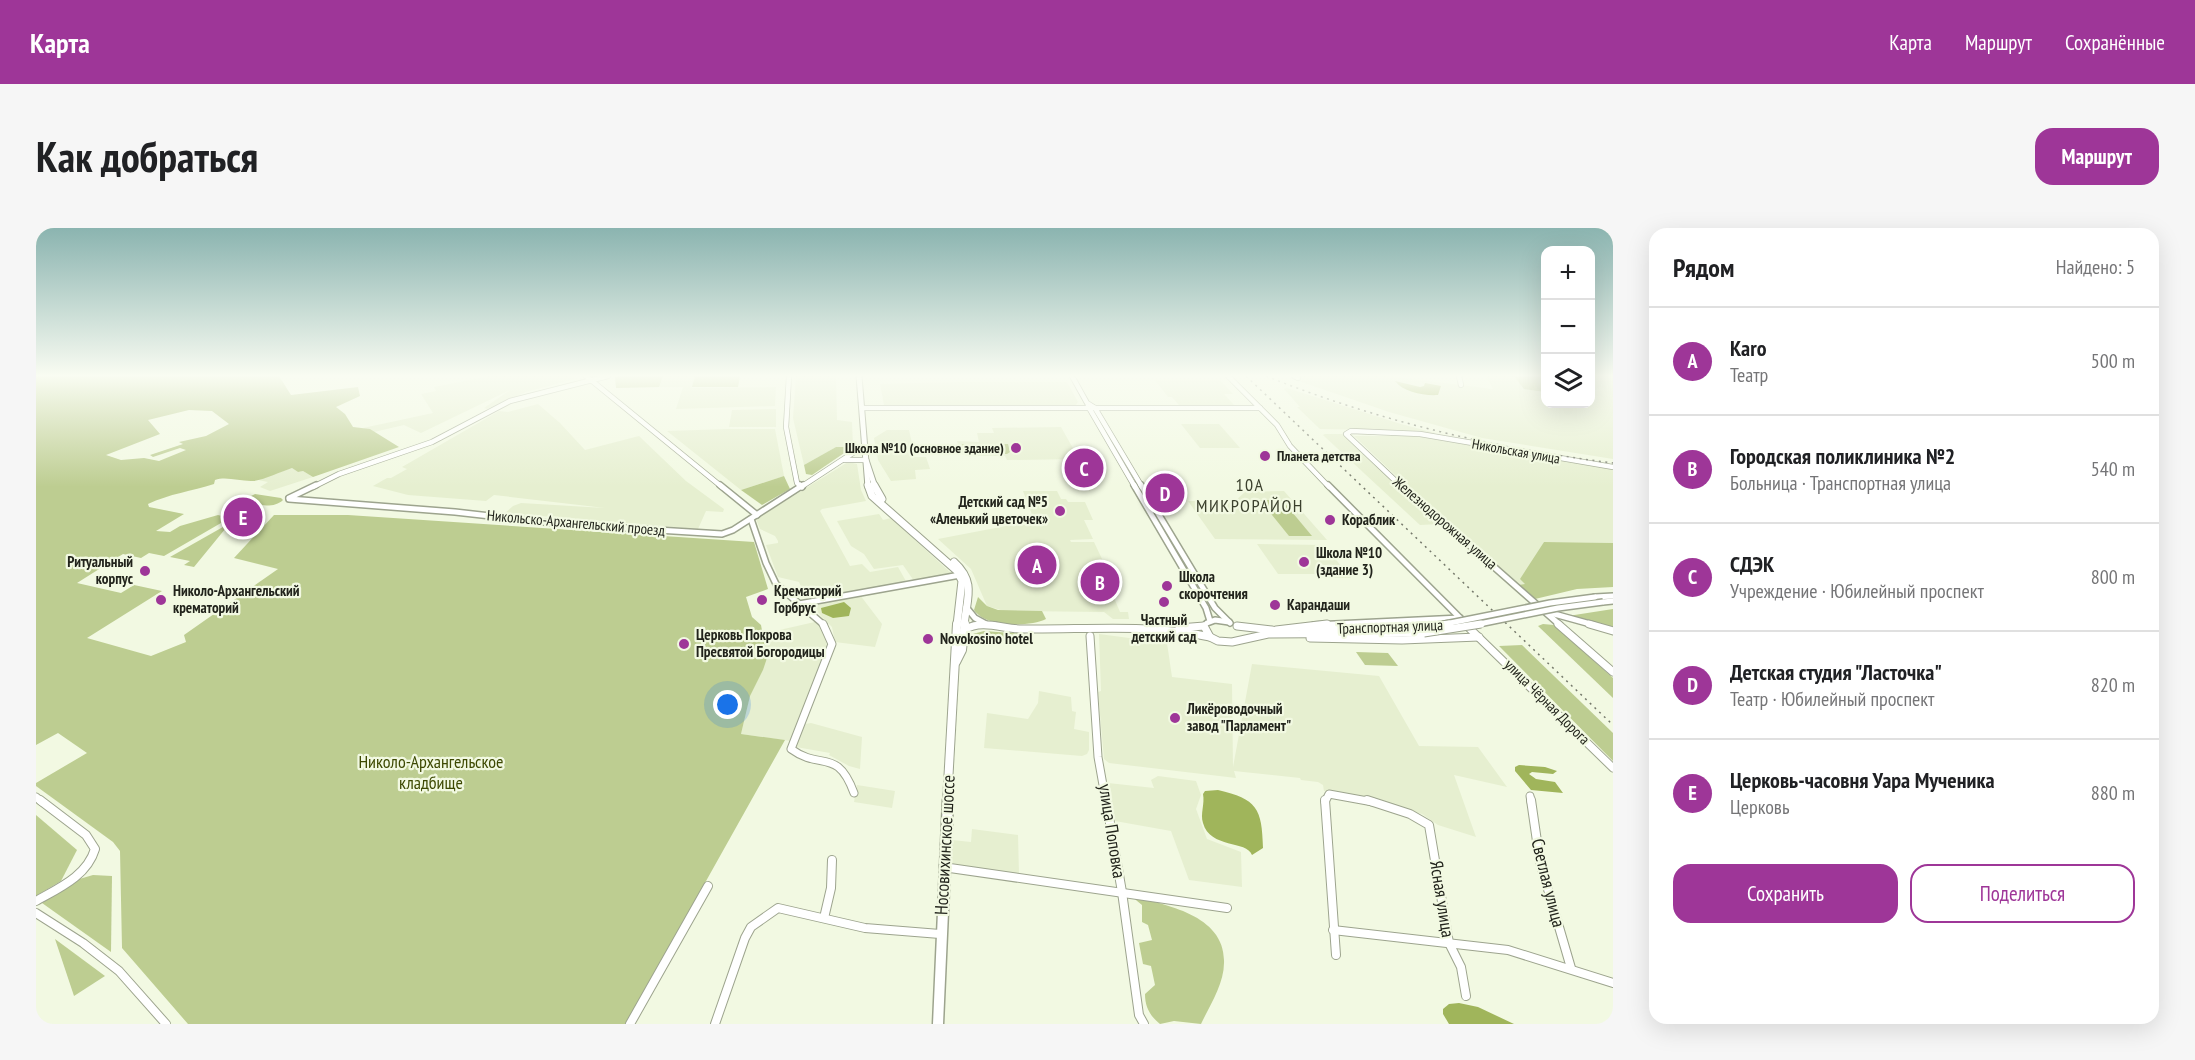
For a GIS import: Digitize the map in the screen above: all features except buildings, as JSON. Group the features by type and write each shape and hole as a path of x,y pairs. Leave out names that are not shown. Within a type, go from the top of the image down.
{"main road":[{"name":"Носовихинское шоссе","path":"862,413 865,464 868,487 872,496 960,575 962,581 954,649 955,666 940,934 938,1024"},
{"name":"Носовихинское шоссе","path":"866,460 870,465 877,495 967,574 969,581 962,650 955,666"}],"street":[{"name":"Никольско-Архангельский проезд","path":"488,413 440,439 339,474 289,499 454,512 561,524 723,534 754,517 843,460 852,457"},
{"path":"630,413 754,517 775,583 821,619 829,631 832,644 791,749 797,755 836,764 845,772 854,793"},
{"path":"788,413 787,434 797,483 802,487"},
{"path":"1093,413 1206,608 1210,621 1204,626 1170,629"},
{"path":"1098,413 1215,608 1244,632 1242,641"},
{"name":"улица Чёрная Дорога","path":"1265,413 1282,432 1290,446 1613,768"},
{"name":"Никольская улица","path":"1347,433 1420,434 1613,467"},
{"name":"Железнодорожная улица","path":"1347,433 1346,435 1418,501 1613,672"},
{"path":"852,457 865,445"},
{"path":"852,457 866,460"},
{"path":"799,604 960,575"},
{"name":"Транспортная улица","path":"1210,637 1230,644 1252,636 1278,632 1418,628 1460,622 1553,602 1613,596"},
{"name":"Транспортная улица","path":"1210,621 1278,632 1424,633 1481,624 1560,606 1613,601"},
{"path":"966,607 975,618 989,625"},
{"path":"1546,612 1613,631"},
{"path":"1278,632 1317,624 1460,618"},
{"path":"964,630 972,626 989,625 1020,629 1098,625 1170,629 1210,637"},
{"path":"1204,626 1210,637"},
{"path":"1278,632 1334,639 1418,640 1480,637"},
{"name":"улица Поповка","path":"1090,636 1098,757 1122,892 1139,1015 1144,1024"},
{"name":"Ясная улица","path":"1333,930 1325,799 1329,794 1336,794 1422,817 1429,825 1432,835 1449,943 1461,967 1466,996"},
{"name":"Светлая улица","path":"1530,796 1540,862 1571,968"},
{"path":"36,797 86,836 95,849 94,856 80,872 36,901"},
{"path":"824,918 824,908 831,886 829,875 832,860"},
{"path":"943,867 1227,908"},
{"path":"630,1024 708,886"},
{"path":"716,1024 746,938 752,927 778,908 865,928 940,934"},
{"path":"36,913 84,943 119,971 166,1024"},
{"path":"1336,955 1333,930 1508,950 1613,983"}],"shaded area":[{"path":"432,413 462,413 421,433 404,425 374,432 363,428"},
{"path":"495,413 549,413 585,450 639,436 686,481 724,509 723,512 706,511 698,529 505,513 521,503 605,508 494,495 486,501 408,495 373,486 407,469 402,467"},
{"path":"731,413 776,413 776,427 729,427"},
{"path":"793,413 837,413 837,420 852,422 853,447 836,447 804,465"},
{"path":"1303,413 1367,413 1435,433 1431,435 1378,430 1320,429"},
{"path":"1393,413 1613,413 1613,459 1482,438"},
{"path":"1181,424 1219,424 1240,448 1200,448"},
{"name":"Школа №10 (основное здание)","path":"1061,427 1079,459 1007,460 1005,456 969,456 961,454 957,441 979,442 977,433 994,433 992,428"},
{"path":"775,429 784,476 741,490 667,431"},
{"path":"887,430 909,430 915,457 926,457 930,469 915,470 916,479 891,481 878,460 874,438"},
{"path":"1342,434 1440,524 1420,525 1323,435"},
{"path":"1354,436 1417,436 1613,469 1613,543 1544,542 1526,585 1519,585 1433,511"},
{"path":"848,462 857,464 861,490 866,501 820,511 850,566 862,564 870,572 898,567 907,583 807,600 799,582 778,577 766,545 778,543 778,541 775,536 760,529 756,519"},
{"path":"292,468 313,477 270,491 260,487 268,482 258,480"},
{"path":"1023,491 1057,491 1061,499 1066,499 1068,502 1085,502 1093,520 1084,520 1093,539 1070,540 1071,542 1094,542 1118,593 1112,593 1120,612 1128,612 1129,619 1113,619 1104,612 1004,611 987,606 971,569 938,539 1011,525 1036,525"},
{"path":"1284,491 1327,540 1215,539 1188,501 1235,501 1245,492"},
{"path":"879,514 883,520 891,518 952,574 914,581 903,565 874,569 864,554 851,546 837,521"},
{"name":"Школа №10 (здание 3)","path":"1257,544 1324,545 1351,578 1325,578 1322,574 1278,574"},
{"path":"860,595 882,624 875,647 835,642 832,627 812,604"},
{"path":"844,602 851,608 849,616 833,618 822,613 821,608"},
{"path":"819,621 828,634 825,655 791,741 741,734 750,695 763,670 762,634"},
{"path":"1099,634 1167,643 1172,677 1232,684 1233,767 1252,664 1379,676 1419,746 1478,747 1507,787 1454,775 1476,837 1438,825 1422,814 1335,791 1324,791 1323,785 1318,782 1300,778 1234,771 1236,778 1109,763 1104,759 1098,692 1101,691"},
{"path":"1039,691 1071,697 1072,711 1076,712 1074,729 1089,732 1087,754 1082,756 984,748 987,713 1028,719 1038,703"},
{"path":"811,723 862,737 860,769 849,766 829,755 830,753 796,747 805,724"},
{"path":"1519,765 1545,767 1557,771 1553,774 1532,772 1529,774 1536,779 1555,782 1563,793 1531,790 1515,771 1515,767"},
{"path":"1158,776 1196,781 1201,795 1196,809 1207,839 1241,852 1242,887 1189,880 1171,831 1115,821 1108,783 1154,788 1151,780"},
{"path":"857,785 895,791 892,808 854,802"},
{"path":"1218,790 1241,797 1255,807 1261,823 1263,848 1252,855 1249,850 1220,841 1207,831 1202,820 1203,794 1205,791"},
{"path":"972,829 1018,835 1019,874 951,865 952,840 971,842"},
{"path":"1459,1003 1478,1007 1514,1024 1449,1024 1443,1014 1443,1009 1449,1004"}],"green space":[{"name":"Николо-Архангельское кладбище","path":"36,413 176,413 148,420 160,434 106,455 121,460 144,458 159,461 186,450 180,448 153,457 150,455 183,444 179,442 206,436 229,424 215,413 344,413 353,427 370,429 399,447 313,477 292,468 254,481 220,479 215,480 214,484 148,504 149,507 184,514 156,531 170,532 180,526 218,515 226,517 221,523 164,556 149,553 141,558 123,554 77,583 121,593 134,585 162,591 87,638 151,656 186,642 184,635 278,569 234,558 274,515 348,515 754,542 768,589 746,597 752,617 761,625 767,658 750,696 741,734 785,740 626,1024 188,1024 122,948 120,851 113,842 36,786 36,783 87,753 58,733 36,745"},
{"path":"963,444 1008,444 1010,452 1007,454 966,454 961,452 960,446"},
{"path":"836,447 853,447 812,475 806,474 804,465"},
{"path":"784,476 790,489 762,505 741,490"},
{"path":"255,494 283,500 268,506 241,501"},
{"path":"1260,500 1282,500 1312,536 1289,536"},
{"path":"230,523 194,567 184,565 190,561 170,557"},
{"path":"1544,542 1613,543 1613,587 1577,589 1535,599 1519,585 1525,584 1520,579"},
{"path":"978,597 987,606 998,610 1042,611 1046,619 1030,624 1008,624 988,620 974,610"},
{"path":"1613,609 1613,630 1568,616"},
{"path":"1554,625 1613,678 1613,698 1538,626"},
{"path":"984,631 1026,634 1026,645 969,635"},
{"path":"1522,645 1613,733 1613,761 1499,646"},
{"path":"1356,652 1388,653 1398,666 1365,665"},
{"path":"36,815 77,850 61,881 36,896"},
{"path":"93,875 112,876 111,952 42,903 76,880"},
{"path":"1131,896 1176,908 1205,923 1215,934 1222,947 1224,963 1222,979 1201,1024 1174,1021 1160,1024 1149,1011 1145,994 1155,985 1151,966 1143,964 1139,943 1152,940 1148,925 1142,922 1142,905"},
{"path":"55,939 105,976 74,996"}],"railway":[{"path":"1285,413 1613,725"},
{"path":"1374,413 1480,441 1613,463"}],"place":[{"name":"Школа №10 (основное здание)","path":"1016,448"},
{"name":"Планета детства","path":"1265,456"},
{"name":"СДЭК","path":"1084,468"},
{"name":"Детская студия \"Ласточка\"","path":"1165,493"},
{"name":"Детский сад №5 «Аленький цветочек»","path":"1060,511"},
{"name":"Церковь-часовня Уара Мученика","path":"243,517"},
{"name":"Кораблик","path":"1330,520"},
{"name":"Школа №10 (здание 3)","path":"1304,562"},
{"name":"Karo","path":"1037,565"},
{"name":"Ритуальный корпус","path":"145,571"},
{"name":"Городская поликлиника №2","path":"1100,582"},
{"name":"Школа скорочтения","path":"1167,586"},
{"name":"Николо-Архангельский крематорий","path":"161,600"},
{"name":"Крематорий Горбрус","path":"762,600"},
{"name":"Частный детский сад","path":"1164,602"},
{"name":"Карандаши","path":"1275,605"},
{"name":"Novokosino hotel","path":"928,639"},
{"name":"Церковь Покрова Пресвятой Богородицы","path":"684,644"},
{"name":"Ликёроводочный завод \"Парламент\"","path":"1175,718"}],"district":[{"name":"10А МИКРОРАЙОН","path":"1250,495"}]}
